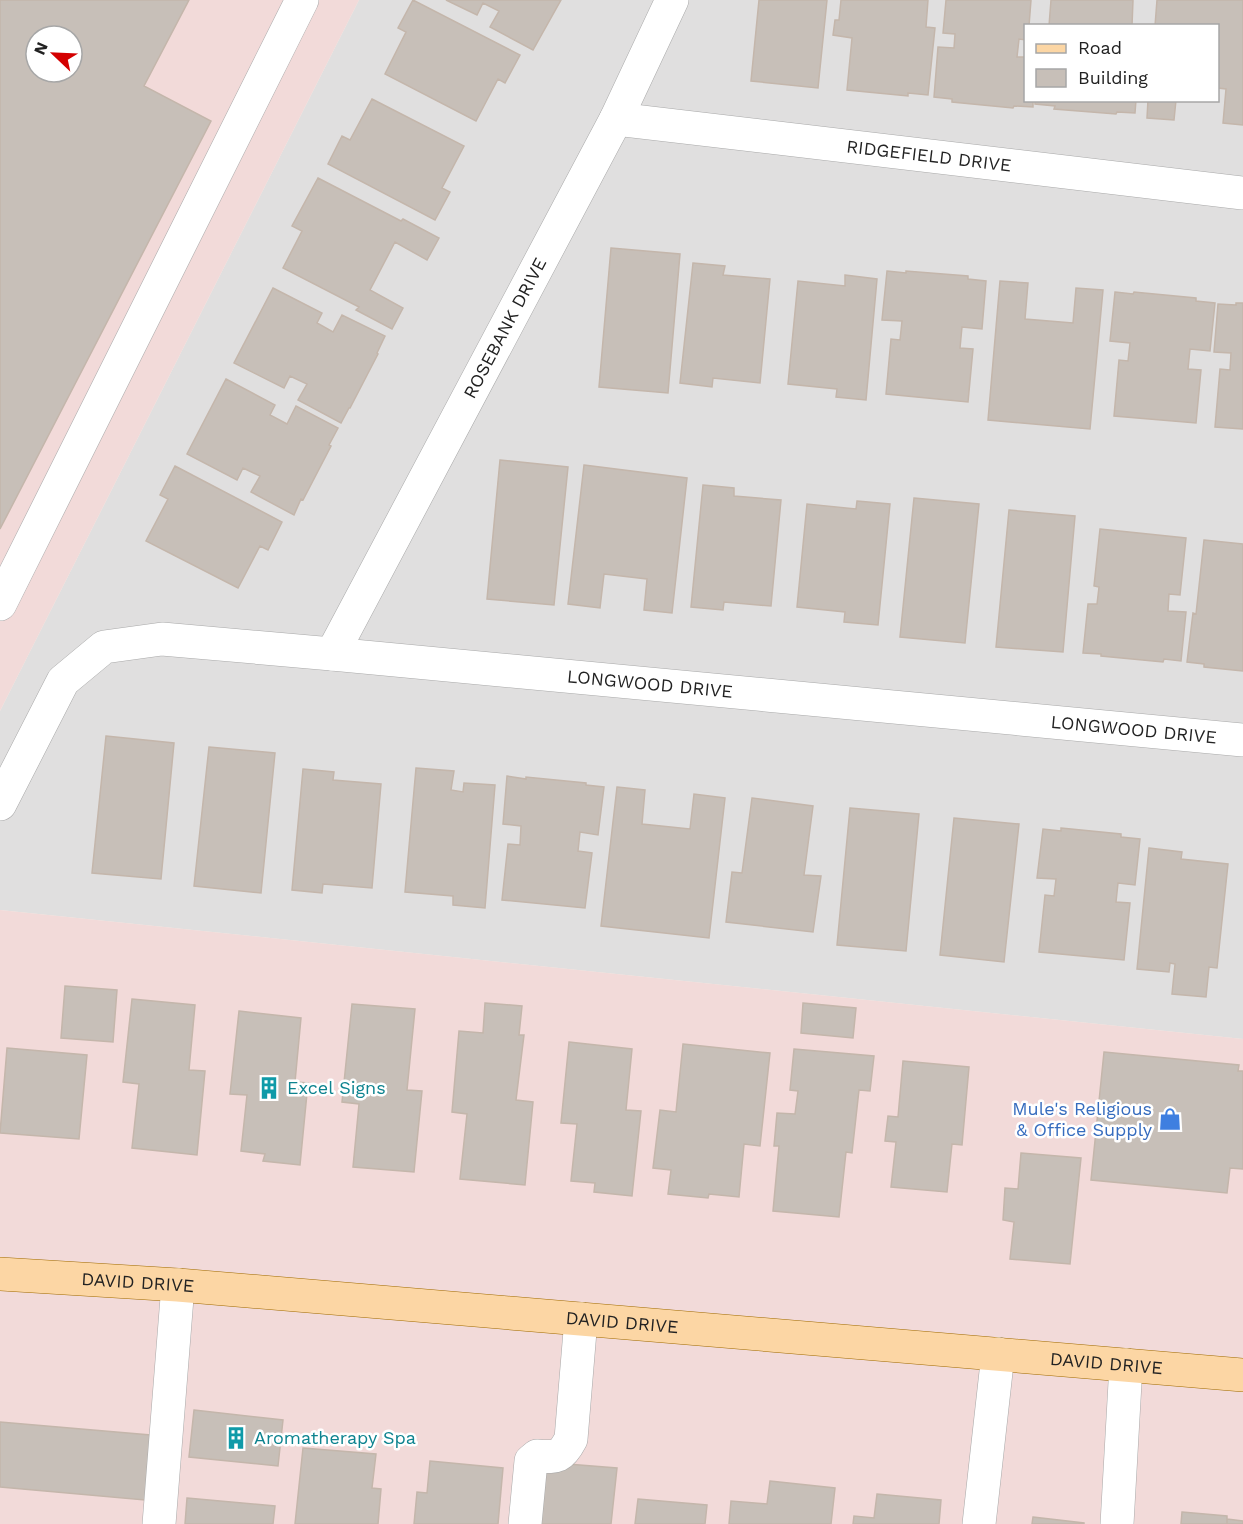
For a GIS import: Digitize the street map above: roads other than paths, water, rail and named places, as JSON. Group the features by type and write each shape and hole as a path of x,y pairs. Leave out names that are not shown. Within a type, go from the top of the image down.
{"main road":[{"name":"DAVID DRIVE","path":"0,1274 178,1285 1243,1375"}],"street":[{"path":"0,604 302,0"},
{"name":"ROSEBANK DRIVE","path":"332,654 616,119 672,0"},
{"name":"RIDGEFIELD DRIVE","path":"616,119 1243,193"},
{"name":"LONGWOOD DRIVE","path":"0,804 63,681 105,647 162,639 1243,740"},
{"path":"159,1524 178,1285"},
{"path":"525,1524 531,1461 537,1456 556,1457 564,1452 571,1439 582,1319"},
{"path":"979,1524 998,1354"},
{"path":"1117,1524 1126,1365"}],"place":[{"name":"Excel Signs","path":"269,1088"},
{"name":"Mule's Religious & Office Supply","path":"1170,1119"},
{"name":"Aromatherapy Spa","path":"236,1438"}]}
